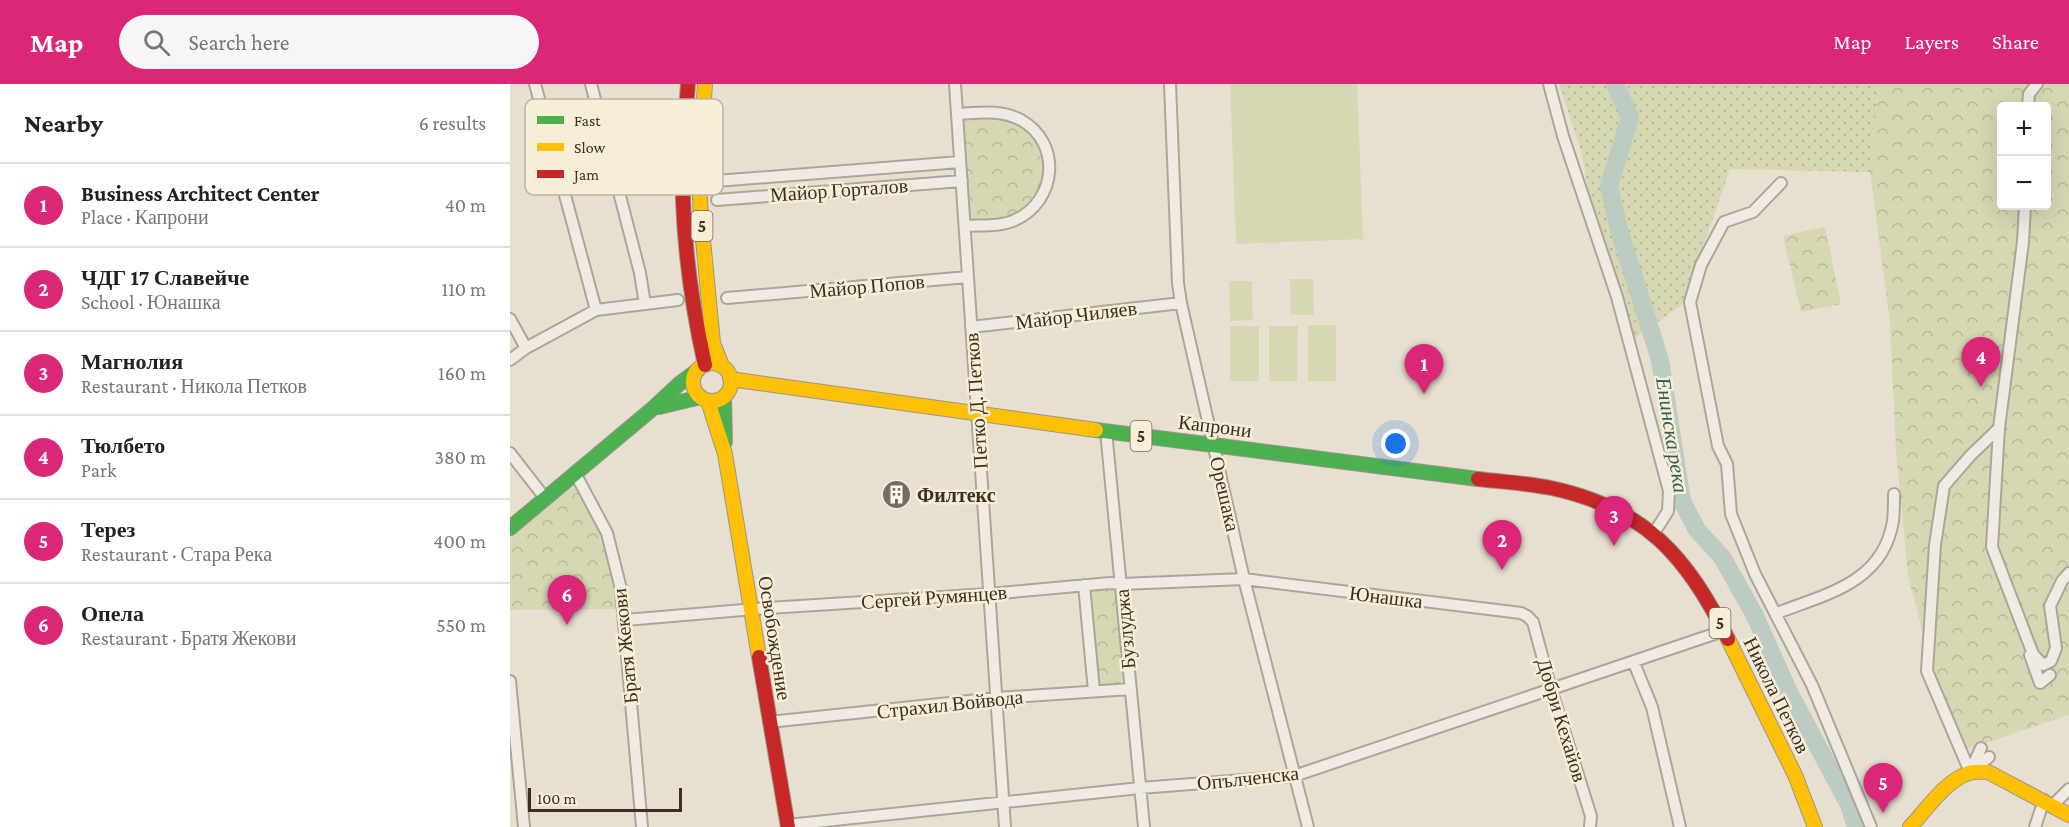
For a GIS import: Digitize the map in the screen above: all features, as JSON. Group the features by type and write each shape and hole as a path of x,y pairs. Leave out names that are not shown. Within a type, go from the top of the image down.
{"main road":[{"name":"5","path":"686,99 687,84"},
{"name":"5","path":"704,99 705,84"},
{"name":"5","path":"683,195 701,368 694,377 694,385 705,399"},
{"name":"5","path":"700,195 713,343 730,380"},
{"path":"510,528 679,384 701,368 713,364 722,366"},
{"path":"651,410 672,402 718,400 729,391 730,380"},
{"name":"Капрони","path":"730,380 1551,488"},
{"name":"Освобождение","path":"724,397 725,454 787,826"},
{"name":"Освобождение","path":"705,399 725,454"},
{"name":"Никола Петков","path":"1551,488 1627,515 1654,533 1679,557 1711,604 1777,738 1809,808 1815,827"},
{"path":"1910,827 1956,780 1970,772 1988,772 2069,815"}],"street":[{"path":"535,84 539,99"},
{"path":"591,84 595,99"},
{"name":"Петко Д. Петков","path":"955,84 1005,827"},
{"name":"Орешака","path":"1170,84 1178,283 1181,303 1244,579 1308,827"},
{"path":"1549,84 1563,136 1617,297 1669,491 1668,511 1654,533"},
{"path":"2028,102 2029,93 2037,84"},
{"path":"957,114 997,112 1021,120 1041,137 1046,146 1049,162 1044,191 1026,213 1009,222 964,226"},
{"name":"Майор Горталов","path":"723,180 960,162"},
{"name":"Майор Горталов","path":"717,200 962,181"},
{"path":"1781,183 1754,212 1724,222 1701,266 1690,302 1718,446 1726,464 1731,514 1755,574 1812,685 1871,827"},
{"path":"565,195 596,310"},
{"path":"620,195 640,273 645,304"},
{"path":"2025,210 2023,242 1999,428 1992,548 2033,654 2043,665 2051,661 2056,648 2050,606 2062,581 2069,573"},
{"name":"Майор Попов","path":"727,298 968,277"},
{"path":"510,360 526,348 596,310 678,300"},
{"name":"Майор Чиляев","path":"971,327 1181,303"},
{"path":"510,319 526,348"},
{"path":"1985,753 1970,772 1927,671 1935,545 1944,486 1999,428"},
{"name":"Бузлуджа","path":"1106,431 1144,827"},
{"path":"510,453 545,498"},
{"name":"Братя Жекови","path":"575,473 607,533 621,589 642,827"},
{"path":"1777,613 1860,578 1880,556 1886,543 1893,522 1894,494"},
{"name":"Сергей Румянцев","path":"625,620 1110,583 1244,579"},
{"name":"Юнашка","path":"1244,579 1521,613 1527,616"},
{"path":"1084,585 1094,691"},
{"name":"Добри Кехайов","path":"1527,616 1533,622 1551,689 1591,816 1590,827"},
{"path":"2022,624 2027,648 2040,683 2050,675"},
{"name":"Опълченска","path":"787,826 1140,788 1294,776 1634,663 1723,631"},
{"path":"1634,663 1652,707 1680,827"},
{"path":"510,681 524,827"},
{"name":"Страхил Войвода","path":"770,722 997,698 1131,689"},
{"path":"2035,827 2049,803 2069,789"}],"green space":[{"path":"1230,84 1357,84 1363,239 1236,244"},
{"path":"1559,84 1879,84 1870,172 1730,169 1683,304 1634,339 1590,199 1581,150"},
{"path":"1879,84 2069,84 2069,715 1967,749 1933,672 1908,576 1896,450 1890,323 1870,172"},
{"path":"985,117 1013,122 1029,130 1038,140 1043,151 1043,175 1033,197 1013,213 997,218 968,221 961,121"},
{"path":"1825,227 1841,304 1801,312 1783,236"},
{"path":"1290,279 1313,279 1314,315 1291,315"},
{"path":"1229,281 1252,281 1253,320 1230,321"},
{"path":"1308,325 1336,325 1336,381 1308,381"},
{"path":"1230,326 1259,326 1259,381 1230,381"},
{"path":"1269,326 1298,326 1297,381 1269,381"},
{"path":"573,485 583,494 599,523 610,560 619,609 510,610 510,537"},
{"path":"1118,588 1127,684 1096,686 1087,590"}],"waterway":[{"name":"Енинска река","path":"1615,84 1630,117 1609,186 1619,230 1660,360 1682,501 1697,530 1722,557 1754,614 1789,692 1849,805 1856,827"}],"traffic: fast":[{"path":"510,528 698,370"},
{"path":"659,407 701,397"},
{"path":"724,397 725,442"},
{"path":"1096,430 1478,479"}],"traffic: slow":[{"path":"704,99 705,84"},
{"path":"700,195 713,343 722,366"},
{"path":"712,363 725,369 731,382 725,395 712,401 699,395 693,382 699,369 712,363"},
{"path":"730,379 1096,430"},
{"path":"708,401 725,454 759,657"},
{"path":"1728,639 1795,775 1815,827"},
{"path":"1910,827 1952,782 1976,772 1988,772 2069,815"}],"traffic: jam":[{"path":"687,99 688,84"},
{"path":"683,195 690,283 705,365"},
{"path":"1478,479 1542,486 1584,497 1613,508 1638,523 1679,560 1696,583 1728,639"},
{"path":"759,657 788,827"}],"place":[{"name":"Тюлбето","path":"1981,387"},
{"name":"Business Architect Center","path":"1424,394"},
{"name":"Филтекс","path":"896,495"},
{"name":"Магнолия","path":"1614,546"},
{"name":"ЧДГ 17 Славейче","path":"1502,570"},
{"name":"Опела","path":"567,625"},
{"name":"Терез","path":"1883,813"}]}
